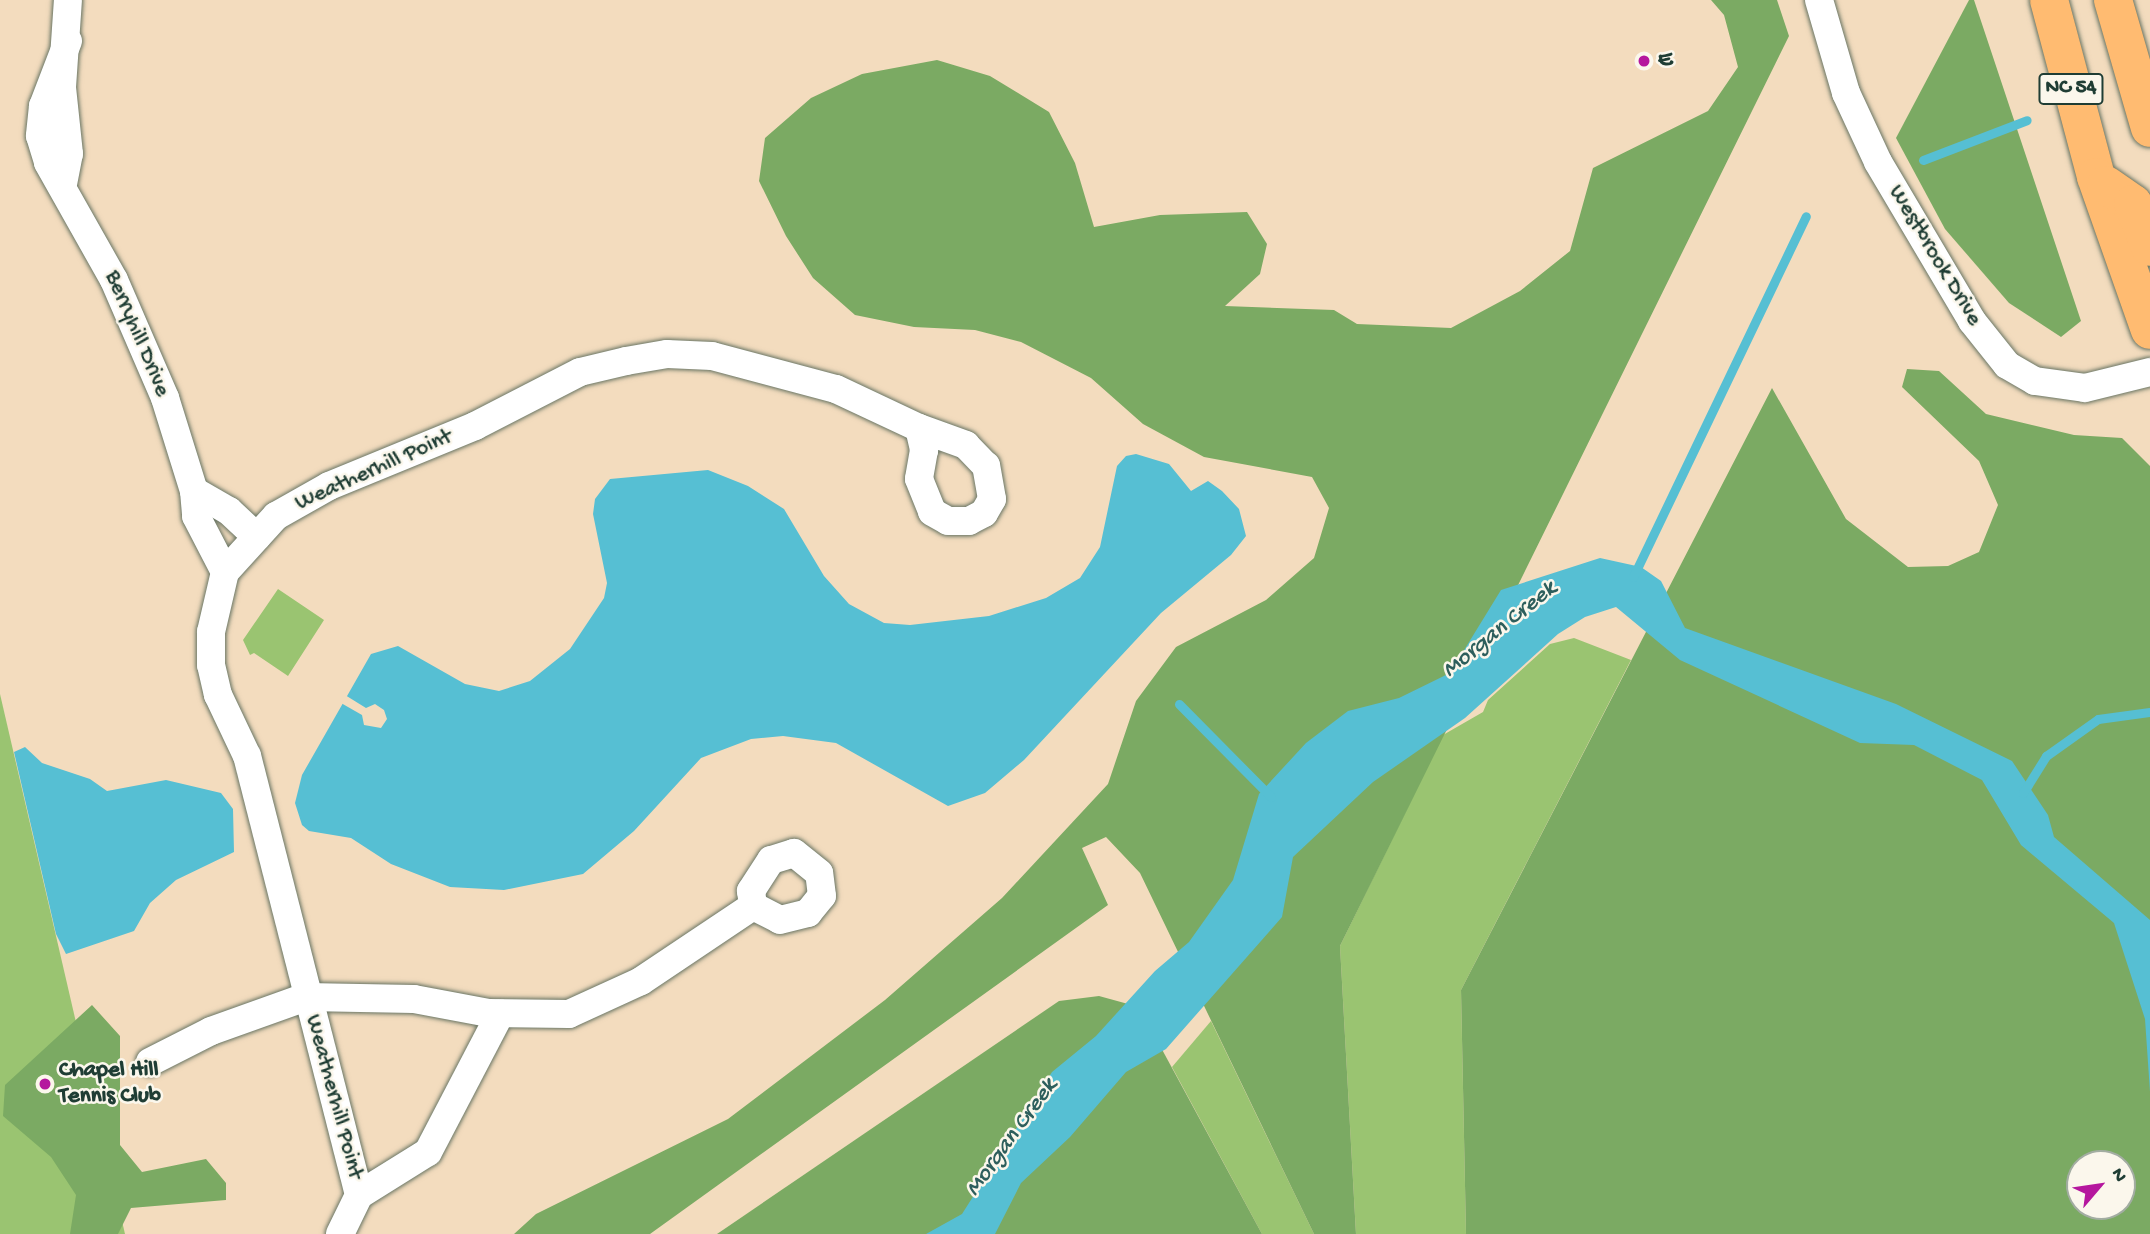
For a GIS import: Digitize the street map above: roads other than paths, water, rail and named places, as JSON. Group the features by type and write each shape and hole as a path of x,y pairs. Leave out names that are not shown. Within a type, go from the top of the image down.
{"highway":[{"name":"NC 54","path":"2049,0 2096,177 2150,330"},
{"name":"NC 54","path":"2113,0 2150,128"},
{"path":"2096,177 2133,204 2150,247"}],"street":[{"name":"Berryhill Drive","path":"68,0 68,41 43,106 40,136 48,163 63,184 114,279 155,375 194,491 196,516 225,572"},
{"name":"Westbrook Drive","path":"1819,0 1846,93 1878,162 1972,321 2007,365 2035,382 2085,388 2150,372"},
{"name":"Weatherhill Point","path":"340,1234 359,1195 306,998 247,756 218,695 211,665 211,632 225,572 276,516 329,486 475,426 580,372 667,354 712,356 836,389 919,428"},
{"path":"194,491 229,511 257,537"},
{"path":"306,998 414,999 500,1014 569,1014 641,981 753,906"},
{"name":"Weatherhill Point","path":"150,1062 211,1031 306,998"},
{"path":"359,1195 428,1152 441,1134 500,1014"}],"water":[{"path":"1136,454 1169,464 1191,491 1208,481 1222,491 1239,509 1246,536 1231,555 1161,613 1024,760 985,793 948,806 836,743 783,736 751,739 701,758 634,831 583,874 504,890 450,887 391,864 351,838 309,831 302,825 295,803 302,775 371,654 398,646 465,684 499,691 530,681 570,649 604,598 607,583 593,514 595,499 610,479 708,470 748,486 784,509 824,576 849,604 884,623 910,625 989,616 1046,598 1080,578 1100,547 1117,466 1126,456"},
{"name":"Morgan Creek","path":"1600,558 1641,567 1661,581 1685,628 1896,704 2012,761 2048,815 2054,837 2150,920 2150,1092 2145,1019 2114,923 2021,845 1982,780 1914,745 1860,743 1680,660 1616,607 1585,617 1558,634 1465,718 1373,782 1293,857 1282,917 1166,1049 1126,1072 1070,1137 1021,1183 995,1234 926,1234 962,1214 1052,1072 1096,1036 1155,971 1189,942 1233,880 1259,794 1306,743 1348,711 1399,698 1450,673 1501,590"},
{"path":"25,747 42,763 90,779 107,791 166,780 221,793 233,809 234,852 176,880 150,903 134,931 66,954 56,934 14,752"}],"waterway":[{"path":"1923,160 2027,120"},
{"path":"1633,577 1806,216"},
{"path":"1179,704 1271,797"},
{"path":"2023,793 2046,756 2098,719 2150,712"}],"place":[{"name":"E","path":"1644,61"},
{"name":"Chapel Hill Tennis Club","path":"45,1084"}]}
